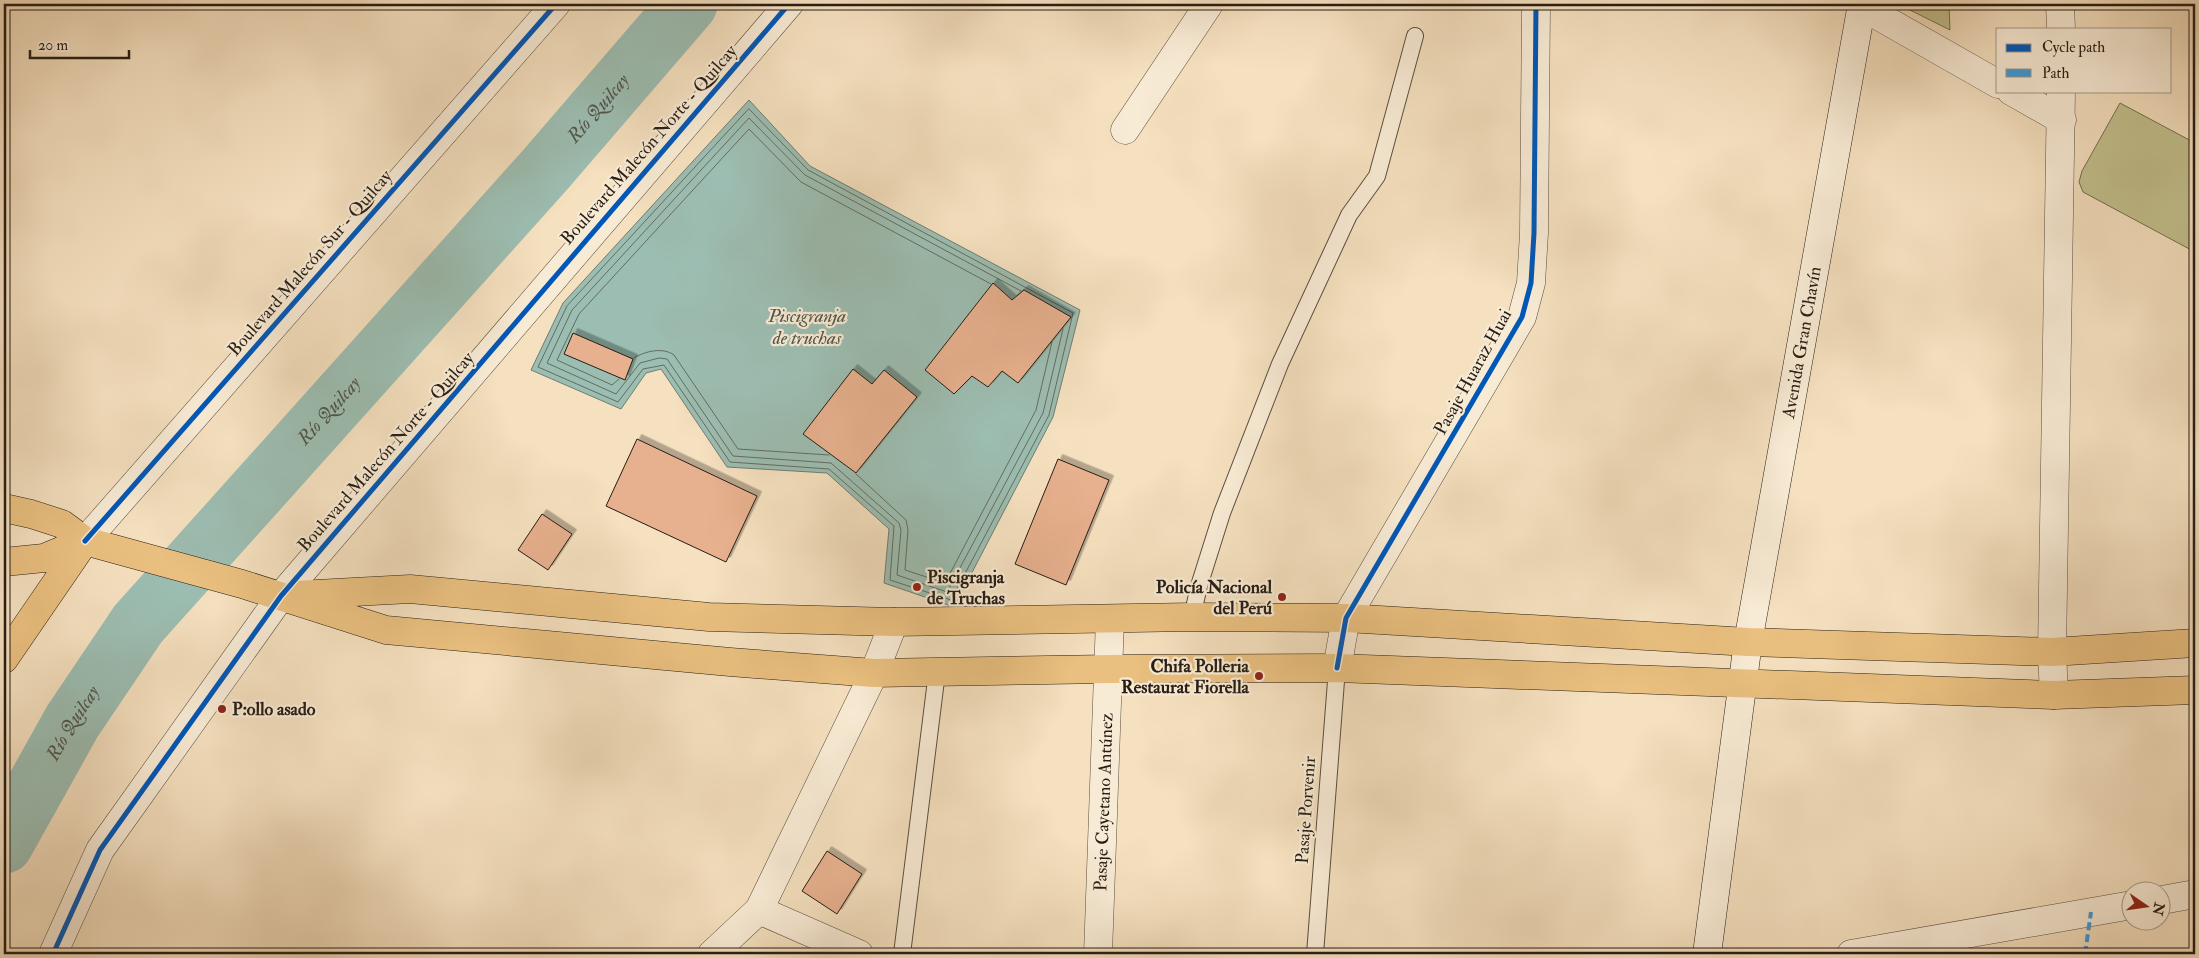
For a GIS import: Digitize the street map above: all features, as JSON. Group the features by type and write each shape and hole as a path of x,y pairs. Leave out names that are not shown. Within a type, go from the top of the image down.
{"main road":[{"path":"4,508 62,524 85,541 242,584 386,630 730,662 874,673 1109,668 1337,668 2054,695 2195,690"},
{"path":"4,562 44,558 85,541"},
{"name":"Boulevard Malecón Sur - Quilcay","path":"4,660 85,541"},
{"path":"281,596 410,590 709,617 894,622 1192,617 1346,618 1748,642 2052,652 2195,643"}],"street":[{"name":"Boulevard Malecón Sur - Quilcay","path":"85,541 556,4"},
{"name":"Boulevard Malecón Norte - Quilcay","path":"53,954 100,850 281,596 789,4"},
{"path":"1125,130 1209,4"},
{"name":"Pasaje Huaraz Huai","path":"1337,668 1346,618 1522,317 1531,283 1534,233 1536,4"},
{"path":"2060,4 2061,28"},
{"path":"1861,5 1996,83"},
{"name":"Avenida Gran Chavín","path":"1707,954 1741,682 1861,5"},
{"path":"2013,92 2062,120"},
{"path":"2054,695 2052,652 2061,92"},
{"name":"Pasaje Cayetano Antúnez","path":"1098,954 1110,619"},
{"path":"712,954 759,910 874,673 894,622"},
{"path":"2172,898 2195,894"},
{"path":"1851,954 2122,907"},
{"path":"759,910 859,954"}],"lane":[{"path":"1192,617 1199,586 1222,513 1280,364 1349,215 1377,176 1415,36"},
{"name":"Pasaje Porvenir","path":"1315,954 1337,668"},
{"path":"902,954 937,672"}],"shaded area":[{"path":"1898,4 1949,4 1950,30"},
{"path":"2120,103 2195,143 2195,252 2083,192 2079,182 2082,171"}],"water":[{"name":"Piscigranja de truchas","path":"749,100 810,166 1080,310 1053,417 954,607 884,583 889,529 827,473 727,467 661,369 646,373 621,409 531,370 563,303"}],"building":[{"path":"993,283 1012,300 1024,290 1071,317 1018,383 1002,371 988,387 972,376 954,394 925,370"},
{"path":"573,333 633,359 625,380 564,354"},
{"path":"853,369 872,384 884,370 917,397 856,473 803,434"},
{"path":"637,439 757,496 726,562 606,506"},
{"path":"1058,459 1109,480 1066,585 1015,564"},
{"path":"542,514 572,534 548,570 518,550"},
{"path":"827,851 862,874 837,914 802,891"}],"waterway":[{"name":"Río Quilcay","path":"4,844 72,722 138,624 545,170 688,4"}],"marked path":[{"path":"2085,954 2091,912"}],"cycle path":[{"path":"85,541 556,4"},
{"path":"53,954 100,850 281,596 789,4"},
{"path":"1337,668 1346,618 1522,317 1531,283 1534,233 1536,4"}],"place":[{"name":"Piscigranja de Truchas","path":"917,587"},
{"name":"Policía Nacional del Perú","path":"1282,597"},
{"name":"Chifa Polleria Restaurat Fiorella","path":"1259,676"},
{"name":"P:ollo asado","path":"222,709"}]}
